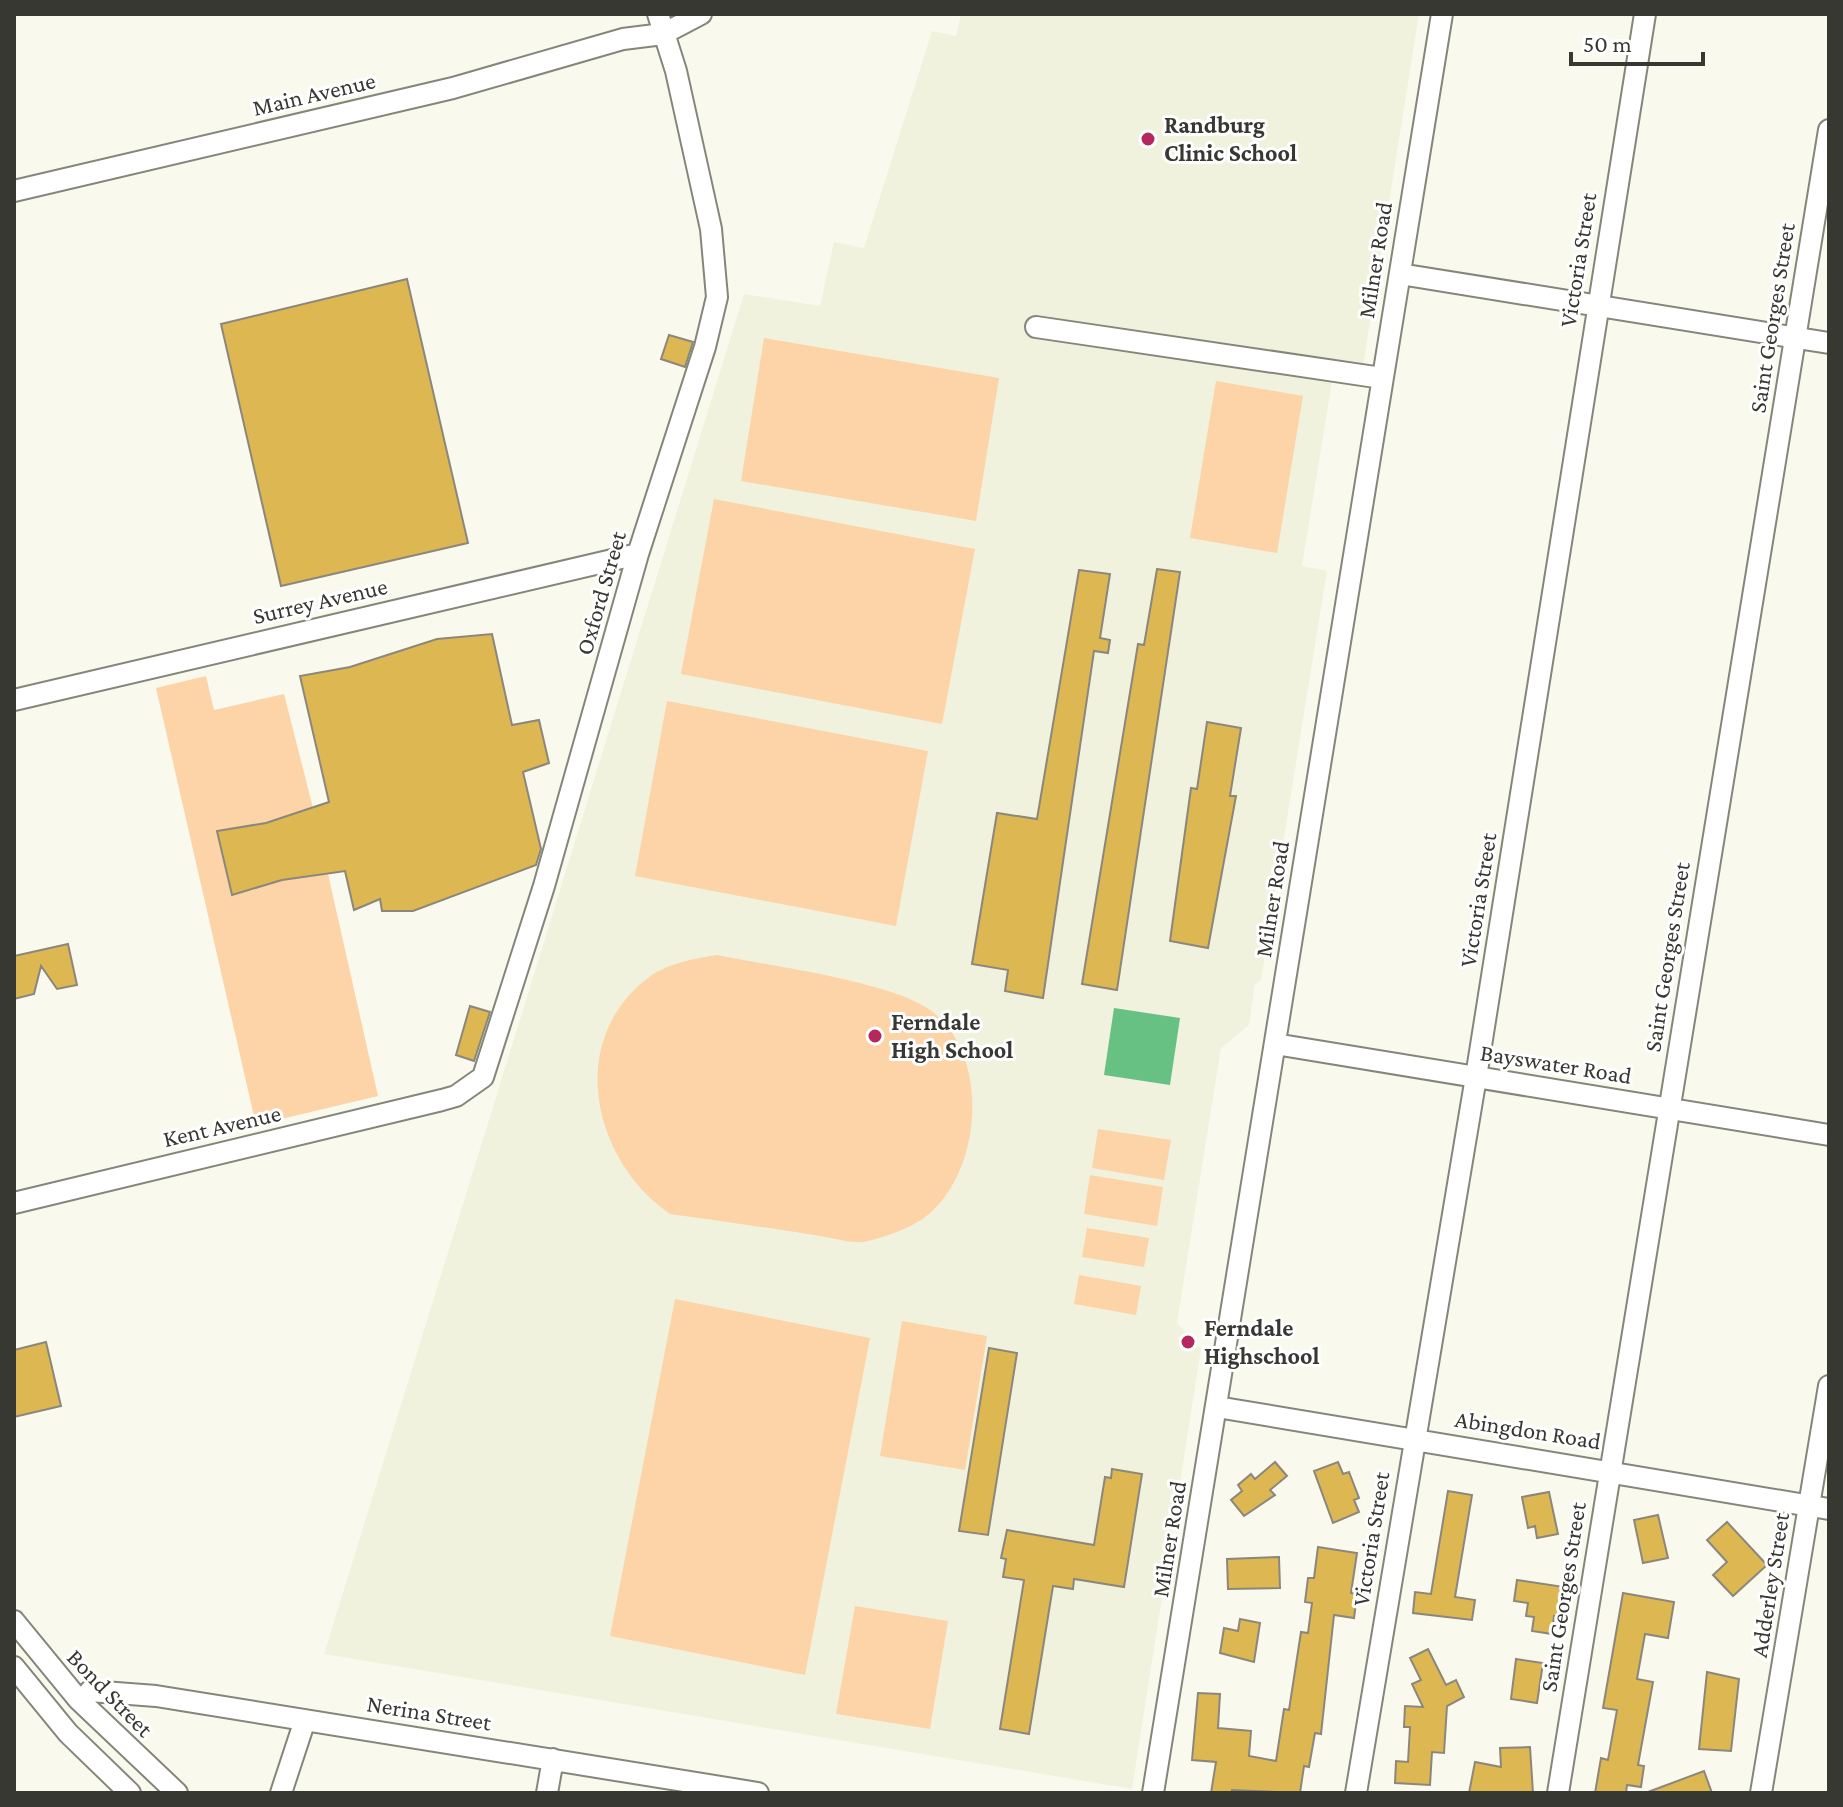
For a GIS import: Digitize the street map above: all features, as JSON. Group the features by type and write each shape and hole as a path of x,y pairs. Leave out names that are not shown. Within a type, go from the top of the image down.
{"street":[{"name":"Main Avenue","path":"14,191 453,88 623,39 666,21 701,14"},
{"name":"Milner Road","path":"1153,1793 1442,14"},
{"name":"Victoria Street","path":"1356,1793 1476,1077 1645,14"},
{"name":"Oxford Street","path":"442,1100 456,1096 483,1077 497,1044 638,554 705,347 717,297 715,251 666,21"},
{"name":"Saint Georges Street","path":"1558,1793 1829,130"},
{"path":"1400,274 1829,343"},
{"path":"1036,327 1382,378"},
{"name":"Surrey Avenue","path":"14,700 638,554"},
{"name":"Bayswater Road","path":"1275,1044 1829,1135"},
{"name":"Kent Avenue","path":"14,1203 442,1100"},
{"name":"Adderley Street","path":"1761,1793 1819,1508 1829,1386"},
{"name":"Abingdon Road","path":"1217,1407 1610,1470 1819,1508"},
{"name":"Bond Street","path":"14,1621 78,1699 177,1793"},
{"path":"14,1667 68,1733 130,1793"},
{"name":"Nerina Street","path":"90,1691 156,1696 751,1792"},
{"path":"282,1788 305,1720"},
{"path":"547,1793 553,1759"}],"shaded area":[{"name":"Ferndale High School","path":"961,14 1419,14 1363,366 1335,363 1302,566 1327,571 1261,980 1255,984 1249,1025 1221,1048 1177,1323 1201,1349 1132,1789 324,1654 744,294 820,306 834,242 864,248 932,31 956,36"},
{"path":"764,338 999,378 976,521 741,481"},
{"path":"1216,381 1303,396 1277,553 1190,538"},
{"path":"714,499 975,549 942,724 681,674"},
{"path":"206,676 214,710 284,694 313,808 266,823 217,831 231,895 282,880 328,874 378,1096 256,1125 156,688"},
{"path":"667,701 928,751 896,926 635,876"},
{"path":"717,955 831,976 891,992 933,1012 951,1032 964,1056 971,1084 969,1142 960,1170 947,1194 929,1214 900,1230 857,1242 670,1214 644,1191 622,1164 607,1133 599,1100 598,1066 606,1034 622,1004 655,973 672,965"},
{"path":"1114,1008 1180,1018 1170,1085 1104,1075"},
{"path":"1098,1129 1171,1140 1164,1180 1092,1168"},
{"path":"1090,1175 1163,1187 1157,1226 1084,1214"},
{"path":"1087,1228 1149,1238 1144,1267 1082,1257"},
{"path":"1079,1275 1141,1286 1136,1315 1074,1304"},
{"path":"675,1299 870,1338 805,1675 610,1636"},
{"path":"902,1321 987,1336 965,1470 880,1456"},
{"path":"855,1606 948,1621 930,1729 836,1714"}],"building":[{"path":"407,279 468,543 281,586 221,324"},
{"path":"669,335 693,342 685,367 661,359"},
{"path":"1157,569 1180,572 1117,990 1082,984 1138,644 1144,645"},
{"path":"1079,570 1110,574 1100,638 1110,640 1108,653 1094,651 1043,998 1005,991 1008,970 972,964 997,813 1037,819"},
{"path":"492,634 512,725 539,720 549,763 523,772 541,849 536,865 413,911 382,911 380,899 354,910 345,871 282,880 232,895 217,831 266,823 329,802 300,676 350,667 437,639"},
{"path":"1207,722 1241,728 1230,796 1236,796 1208,948 1170,941 1191,788 1197,789"},
{"path":"68,944 77,985 57,989 41,966 34,994 14,999 14,956"},
{"path":"470,1006 490,1012 474,1061 456,1055"},
{"path":"46,1342 61,1406 14,1417 14,1350"},
{"path":"989,1348 1017,1353 988,1535 959,1531"},
{"path":"1275,1462 1287,1476 1270,1490 1275,1495 1244,1516 1231,1500 1242,1491 1238,1485 1251,1474 1255,1479"},
{"path":"1338,1462 1343,1474 1349,1472 1359,1498 1354,1500 1359,1512 1333,1523 1314,1471"},
{"path":"1112,1469 1142,1474 1124,1587 1074,1579 1073,1589 1053,1586 1029,1734 1000,1729 1024,1580 1003,1577 1006,1559 1001,1558 1007,1530 1094,1545 1105,1477 1111,1478"},
{"path":"1448,1491 1472,1495 1455,1597 1475,1600 1472,1620 1413,1613 1415,1592 1431,1594"},
{"path":"1549,1492 1558,1534 1537,1538 1535,1526 1528,1528 1522,1497"},
{"path":"1658,1515 1668,1558 1643,1563 1634,1520"},
{"path":"1727,1522 1767,1565 1733,1596 1713,1575 1727,1562 1707,1540"},
{"path":"1318,1547 1357,1553 1351,1593 1357,1594 1354,1618 1334,1615 1321,1734 1315,1733 1309,1767 1304,1766 1300,1793 1232,1790 1232,1793 1211,1793 1216,1762 1192,1760 1198,1693 1220,1694 1218,1728 1251,1731 1249,1756 1276,1761 1284,1709 1289,1710 1301,1632 1308,1633 1312,1603 1305,1602 1308,1578 1314,1578"},
{"path":"1279,1557 1280,1588 1228,1589 1227,1559"},
{"path":"1517,1580 1564,1587 1559,1617 1554,1616 1552,1634 1532,1631 1534,1617 1526,1616 1528,1603 1514,1601"},
{"path":"1623,1593 1674,1602 1668,1638 1645,1634 1637,1679 1653,1682 1638,1765 1644,1766 1641,1787 1627,1785 1626,1793 1595,1793 1601,1758 1608,1760 1617,1710 1603,1708"},
{"path":"1240,1619 1260,1623 1254,1662 1220,1653 1224,1628 1238,1631"},
{"path":"1428,1649 1446,1685 1456,1680 1464,1697 1447,1706 1444,1753 1432,1752 1430,1785 1395,1783 1396,1761 1408,1762 1410,1727 1404,1727 1405,1706 1423,1707 1412,1684 1421,1680 1410,1658"},
{"path":"1516,1659 1543,1663 1537,1703 1511,1699"},
{"path":"1707,1672 1739,1679 1731,1751 1699,1749"},
{"path":"1530,1747 1533,1793 1469,1793 1475,1762 1501,1767 1500,1748"},
{"path":"1704,1771 1712,1793 1648,1792"}],"place":[{"name":"Randburg Clinic School","path":"1148,139"},
{"name":"Ferndale High School","path":"875,1036"},
{"name":"Ferndale Highschool","path":"1188,1342"}]}
